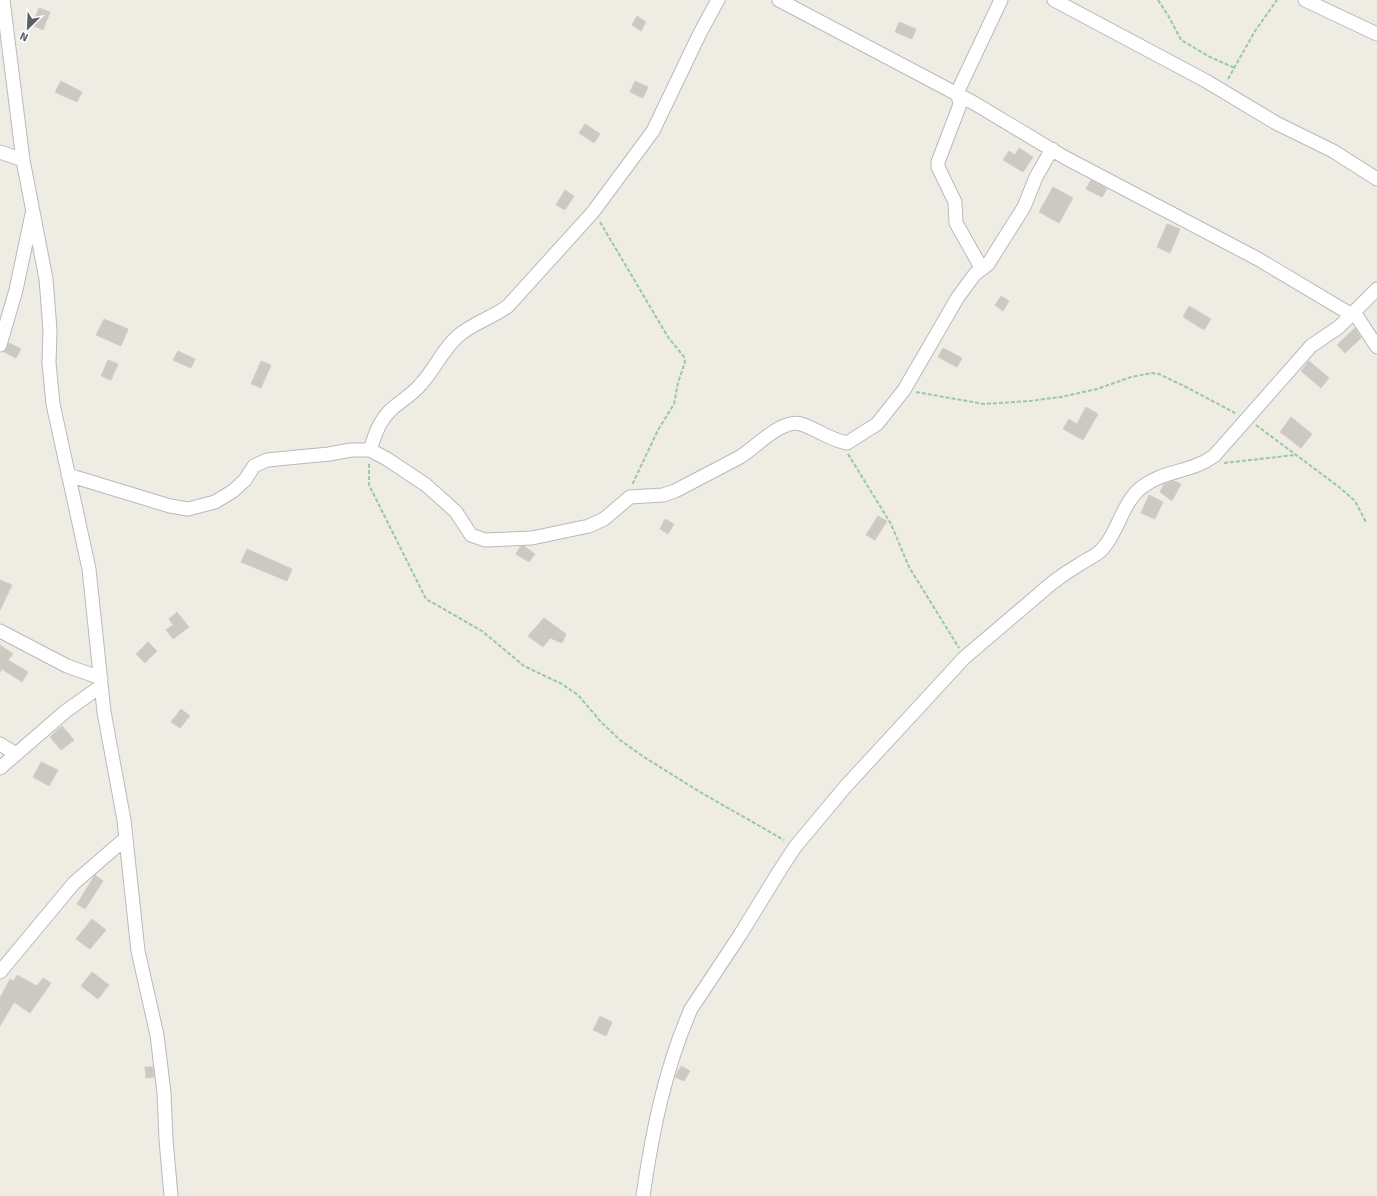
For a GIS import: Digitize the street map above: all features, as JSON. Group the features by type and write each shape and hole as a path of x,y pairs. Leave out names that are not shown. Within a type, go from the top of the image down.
{"street":[{"path":"3,0 23,160 32,214 46,279 50,330 49,363 53,404 89,569 107,737 122,807 138,951 157,1035 164,1092 171,1196"},
{"path":"370,450 377,428 384,418 392,409 422,384 445,349 458,335 494,316 508,306 593,212 653,130 718,0"},
{"path":"779,0 957,93 1012,124 1052,150 1258,259 1353,313 1377,347"},
{"path":"982,268 956,223 955,202 938,168 941,151 959,107 960,102 957,93 1001,0"},
{"path":"1054,0 1222,91 1276,123 1334,151 1377,179"},
{"path":"1305,0 1377,34"},
{"path":"68,475 170,506 188,509 215,502 233,491 245,480 254,466 267,460 329,454 351,450 370,450 387,459 426,485 456,512 471,535 485,540 532,538 589,526 604,520 627,499 663,495 674,491 744,454 763,438 796,423 802,424 840,442 847,443 870,430 877,424 904,390 965,286 975,274 988,264 1024,207 1036,178 1052,150"},
{"path":"0,152 23,160"},
{"path":"0,345 16,290 32,214"},
{"path":"643,1196 651,1140 669,1069 685,1022 691,1009 740,935 795,847 846,786 964,658 1067,571 1098,553 1108,542 1129,502 1140,488 1154,478 1189,470 1205,463 1224,446 1312,346 1339,327 1377,289"},
{"path":"0,632 101,682"},
{"path":"0,768 101,682"},
{"path":"0,744 16,754"},
{"path":"0,972 74,883 126,838"}],"path":[{"path":"1158,0 1169,17 1180,40 1210,57 1234,68"},
{"path":"1222,91 1255,31 1277,0"},
{"path":"593,212 619,252 671,342 684,357 685,362 674,404 646,452 627,499"},
{"path":"904,390 984,404 1030,401 1061,397 1096,389 1137,375 1152,373 1186,387 1248,419 1355,501 1366,522"},
{"path":"840,442 891,524 909,567 964,658"},
{"path":"370,450 368,475 369,485 426,599 482,631 520,663 562,684 578,695 601,722 620,740 644,757 700,792 755,822 795,847"},
{"path":"1223,464 1296,455"}],"building":[{"path":"39,8 50,12 43,30 32,25"},
{"path":"637,16 646,22 641,31 632,25"},
{"path":"899,22 916,29 912,39 895,32"},
{"path":"61,81 82,92 77,102 55,92"},
{"path":"635,81 648,87 643,98 630,92"},
{"path":"585,124 600,134 594,143 579,133"},
{"path":"1019,148 1033,157 1023,172 1003,160 1009,151 1015,155"},
{"path":"1091,180 1107,189 1102,197 1086,189"},
{"path":"1053,187 1073,198 1059,223 1039,212"},
{"path":"565,190 574,196 565,210 556,205"},
{"path":"1167,224 1180,229 1170,253 1157,247"},
{"path":"1001,296 1009,301 1003,311 995,305"},
{"path":"1189,306 1211,319 1204,330 1183,317"},
{"path":"104,319 128,329 121,346 96,335"},
{"path":"1355,328 1361,338 1345,353 1337,345"},
{"path":"9,343 21,349 16,358 4,352"},
{"path":"943,348 962,358 957,367 938,357"},
{"path":"178,351 195,359 191,368 173,360"},
{"path":"108,360 118,364 111,380 101,376"},
{"path":"261,361 271,365 261,388 251,384"},
{"path":"1309,361 1329,378 1321,388 1301,371"},
{"path":"1086,407 1098,414 1083,440 1063,429 1069,419 1077,424"},
{"path":"1291,417 1312,434 1301,448 1280,432"},
{"path":"1174,481 1181,484 1172,501 1160,492 1164,484"},
{"path":"1149,495 1163,502 1155,519 1141,513"},
{"path":"878,516 887,521 875,540 866,535"},
{"path":"665,519 674,524 668,534 660,529"},
{"path":"524,546 535,554 529,562 516,554 520,547"},
{"path":"247,549 292,569 287,581 241,562"},
{"path":"0,580 12,585 0,610"},
{"path":"177,612 189,627 173,639 166,630 173,625 169,619"},
{"path":"544,618 566,634 562,643 550,638 543,647 528,636"},
{"path":"148,642 157,651 145,663 136,654"},
{"path":"0,645 13,654 8,660 28,672 22,682 2,669 0,672"},
{"path":"181,709 190,716 180,728 171,722"},
{"path":"62,726 74,740 61,750 50,737"},
{"path":"41,762 58,770 49,786 33,777"},
{"path":"95,875 103,881 85,909 77,904"},
{"path":"92,919 106,930 90,949 76,939"},
{"path":"92,972 109,985 98,999 81,986"},
{"path":"17,975 37,986 43,978 51,983 30,1013 14,1002 0,1026 0,998 10,979 14,981"},
{"path":"600,1016 612,1022 606,1036 593,1030"},
{"path":"681,1066 690,1071 684,1081 675,1077"},
{"path":"145,1067 153,1067 154,1077 146,1078"}]}
